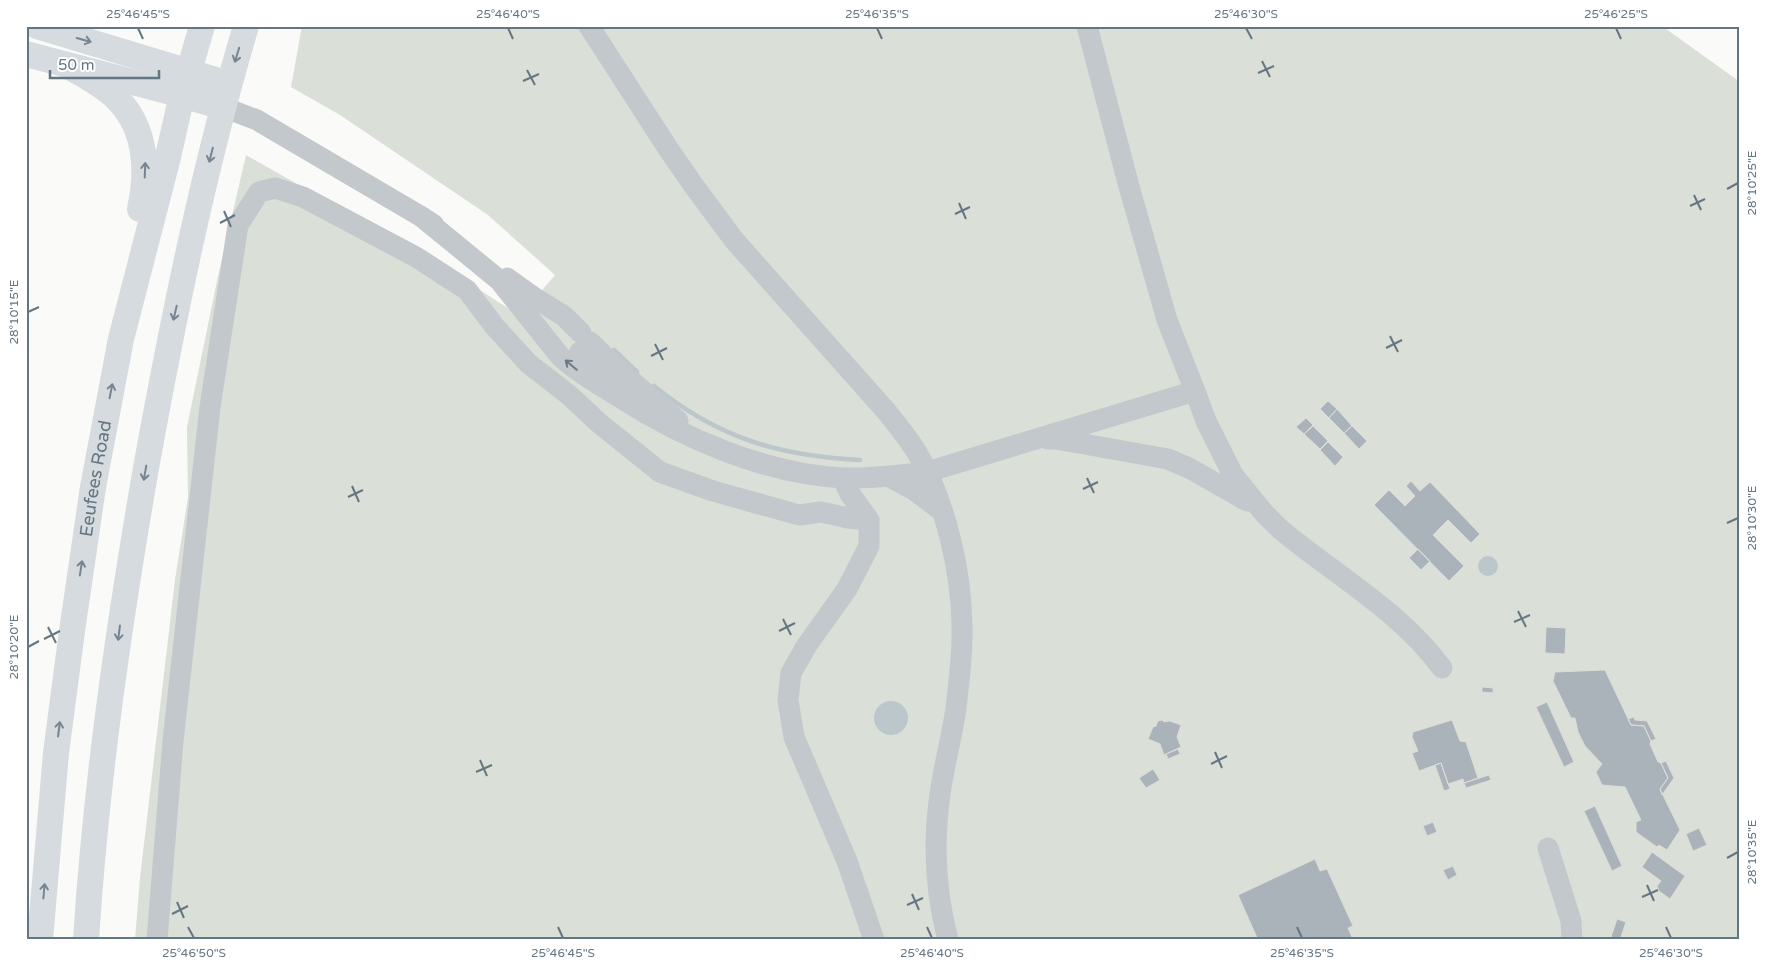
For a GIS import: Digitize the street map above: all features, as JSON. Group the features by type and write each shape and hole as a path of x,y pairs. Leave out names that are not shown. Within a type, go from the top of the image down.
{"main road":[{"path":"37,26 185,83 226,96"},
{"name":"Eeufees Road","path":"40,940 56,753 93,487 121,339 185,83 202,26"},
{"path":"86,940 100,780 123,601 169,340 226,96 246,26"},
{"path":"26,54 68,66 185,83"},
{"path":"68,66 97,82 115,96 138,130 143,148 145,162 144,190 130,254 121,319 121,339"}],"street":[{"path":"589,26 669,150 717,217 741,247 906,435 927,472 942,511 958,578 962,626 955,709 940,794 936,840 937,884 942,918 948,940"},
{"path":"1087,26 1128,183 1167,320 1194,391 1225,461 1238,482 1264,513"},
{"path":"226,96 257,120 422,217 564,316 580,342 614,366 647,396 704,442"},
{"path":"157,940 173,741 210,406 238,225 259,192 275,188 303,197 416,257 467,290 495,327 529,364 569,395 599,423 660,472 713,491 799,515 821,512 869,520"},
{"path":"422,217 499,280 571,367 646,414 704,442 736,455 780,469 843,478 927,472 1194,391"},
{"path":"1030,441 1056,439 1168,459 1191,469 1245,499 1264,513 1298,544 1400,621 1442,668"},
{"path":"888,476 914,490 942,511"},
{"path":"843,478 850,494 869,520 869,546 847,589 807,645 791,673 788,700 794,737 847,861 874,940"},
{"path":"1548,848 1572,921 1572,940"}],"shaded area":[{"path":"302,26 1662,26 1740,82 1740,940 135,940 140,878 175,580 188,497 187,427 218,276 246,155 455,274 520,316 555,275 488,215 340,115 291,87"},
{"path":"1488,556 1495,559 1498,566 1495,573 1488,576 1481,573 1478,566 1481,559"},
{"path":"891,701 903,706 908,718 903,730 891,735 879,730 874,718 879,706"}],"building":[{"path":"1328,401 1337,409 1329,418 1320,409"},
{"path":"1337,409 1352,426 1344,433 1329,418"},
{"path":"1306,418 1313,425 1304,434 1296,427"},
{"path":"1313,426 1328,441 1320,449 1304,434"},
{"path":"1352,426 1367,441 1359,449 1344,433"},
{"path":"1328,442 1343,457 1335,466 1320,450"},
{"path":"1411,481 1420,491 1430,482 1480,534 1471,543 1448,520 1433,535 1464,566 1449,581 1374,505 1389,490 1405,506 1415,496 1406,486"},
{"path":"1418,549 1430,561 1421,570 1409,558"},
{"path":"1546,627 1566,628 1565,654 1545,653"},
{"path":"1605,670 1631,725 1644,726 1658,762 1661,763 1668,778 1660,789 1680,830 1667,850 1659,845 1657,847 1636,832 1636,822 1641,820 1625,787 1602,785 1596,772 1602,764 1585,746 1578,732 1575,718 1571,718 1553,681 1555,672"},
{"path":"1482,687 1493,688 1493,693 1482,692"},
{"path":"1547,702 1574,762 1564,767 1536,707"},
{"path":"1634,717 1635,720 1647,721 1656,739 1651,741 1644,726 1631,725 1628,719"},
{"path":"1162,720 1181,725 1177,737 1181,747 1164,755 1160,744 1148,739 1153,727 1156,726 1158,721"},
{"path":"1452,720 1460,741 1466,742 1478,778 1464,783 1463,779 1448,784 1441,763 1419,771 1412,753 1418,751 1412,737 1413,732"},
{"path":"1178,749 1180,754 1168,759 1166,754"},
{"path":"1666,761 1674,778 1662,795 1660,789 1668,778 1661,763"},
{"path":"1441,763 1450,789 1444,791 1435,765"},
{"path":"1153,769 1160,780 1146,788 1139,778"},
{"path":"1489,775 1491,780 1466,788 1464,783"},
{"path":"1595,806 1622,866 1612,871 1584,811"},
{"path":"1433,822 1437,832 1427,836 1423,826"},
{"path":"1699,828 1707,845 1693,851 1686,834"},
{"path":"1652,852 1685,876 1670,899 1659,891 1657,886 1661,881 1642,867"},
{"path":"1315,859 1320,871 1327,869 1353,926 1348,928 1352,937 1347,940 1258,940 1238,895"},
{"path":"1453,866 1457,875 1448,880 1443,870"},
{"path":"1617,919 1626,922 1620,940 1610,940"}],"waterway":[{"path":"614,350 637,372"},
{"path":"654,386 702,419 751,441 776,449 803,454 860,460"}]}
